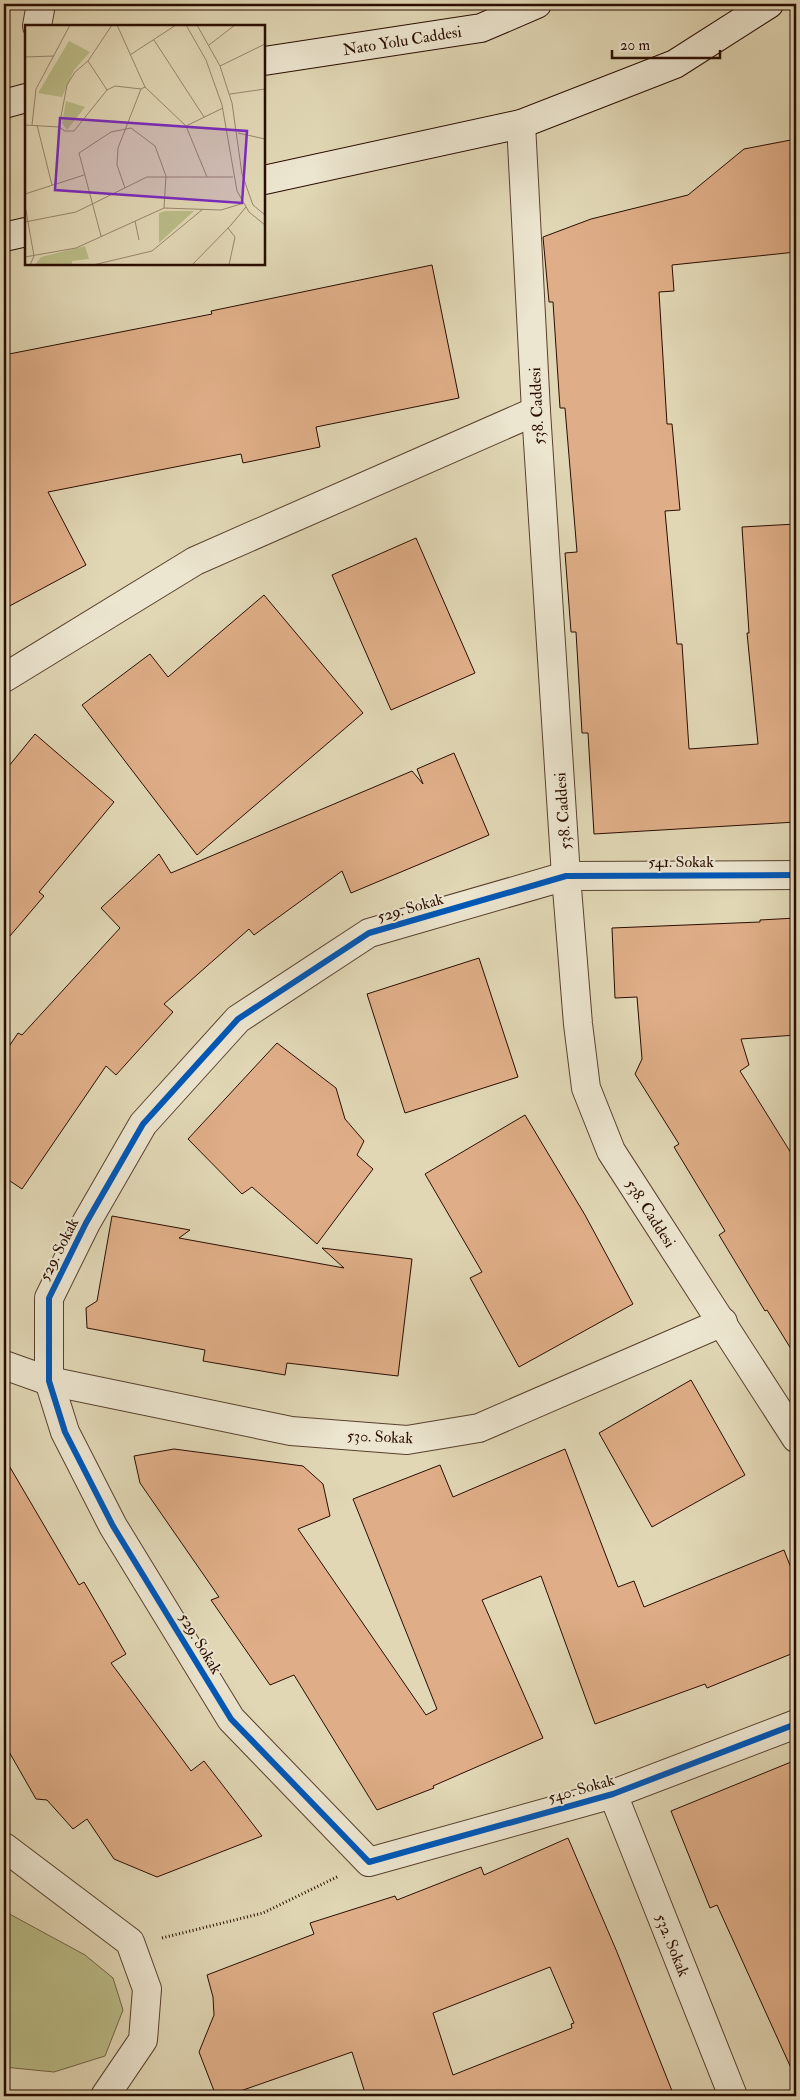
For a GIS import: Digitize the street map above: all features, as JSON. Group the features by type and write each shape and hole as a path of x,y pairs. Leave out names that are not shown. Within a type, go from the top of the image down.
{"street":[{"path":"37,25 41,4"},
{"name":"Nato Yolu Caddesi","path":"265,62 481,28 537,4"},
{"path":"265,180 522,124 675,64 769,4"},
{"name":"538. Caddesi","path":"522,124 536,411 566,876 578,1024 586,1088 611,1151 796,1438"},
{"path":"4,237 25,232"},
{"path":"4,678 195,562 536,411"},
{"name":"541. Sokak","path":"566,876 796,875"},
{"name":"529. Sokak","path":"369,1862 231,1719 113,1526 65,1432 49,1382 49,1298 86,1223 142,1124 238,1019 369,933 566,876"},
{"name":"530. Sokak","path":"4,1365 49,1382 291,1431 407,1440 479,1428 723,1322"},
{"name":"540. Sokak","path":"369,1862 612,1794 796,1724"},
{"name":"532. Sokak","path":"612,1794 733,2096"},
{"path":"4,1846 130,1942 147,1988 143,2040 105,2096"}],"path":[{"path":"130,1942 172,1936 263,1913 369,1862"}],"green space":[{"path":"4,1911 85,1955 113,1978 123,2010 105,2056 54,2072 4,2067"}],"building":[{"path":"796,139 796,252 672,265 674,291 659,292 667,424 672,424 680,510 665,511 677,644 682,644 689,749 758,744 747,633 749,633 742,527 796,524 796,822 594,834 588,733 582,733 576,632 571,632 565,553 577,552 565,408 560,408 553,302 549,302 543,237 591,219 688,195 744,149"},
{"path":"432,265 459,398 316,427 320,447 243,463 241,454 48,492 86,565 4,609 4,355 212,314 211,311"},
{"path":"416,538 475,673 391,710 332,575"},
{"path":"264,595 363,713 197,855 82,705 150,654 168,677"},
{"path":"35,734 114,802 39,892 44,896 4,943 4,772"},
{"path":"454,753 489,835 351,893 342,871 254,935 249,929 164,1004 173,1012 116,1075 106,1066 22,1189 4,1177 4,1054 18,1033 22,1035 120,928 101,908 159,854 171,873 412,771 423,784 417,769"},
{"path":"796,918 796,1035 741,1039 749,1065 740,1071 796,1161 796,1357 767,1310 765,1311 719,1235 725,1231 674,1147 679,1144 635,1074 642,1059 637,997 615,998 612,928 760,922 760,920"},
{"path":"479,958 518,1077 405,1113 367,994"},
{"path":"277,1043 336,1088 345,1119 364,1141 357,1155 373,1169 317,1244 252,1187 242,1194 188,1139"},
{"path":"525,1115 585,1215 633,1304 519,1367 470,1278 482,1272 425,1174"},
{"path":"112,1216 190,1230 179,1238 344,1268 322,1248 412,1259 398,1376 287,1363 285,1375 203,1361 205,1350 87,1328 86,1308 97,1301"},
{"path":"691,1380 745,1475 652,1527 599,1433"},
{"path":"174,1449 303,1466 323,1484 330,1516 298,1529 426,1715 437,1709 353,1499 440,1465 453,1497 565,1449 618,1587 634,1581 644,1607 784,1550 796,1581 796,1652 707,1688 705,1684 595,1724 541,1576 482,1600 543,1738 433,1786 434,1788 377,1810 294,1675 270,1685 211,1600 219,1597 140,1483 134,1456"},
{"path":"4,1457 79,1585 84,1582 126,1654 111,1663 191,1771 204,1761 262,1836 157,1877 114,1859 87,1819 73,1829 47,1800 36,1799 4,1743"},
{"path":"796,1760 796,2079 717,1905 710,1908 671,1811"},
{"path":"568,1838 617,1952 674,2096 366,2096 352,2052 226,2096 216,2096 199,2052 214,2015 213,1997 207,1975 314,1934 310,1923 395,1896 397,1900 481,1867 484,1875","holes":["550,1967 574,2023 571,2024 572,2028 453,2075 433,2013"]}],"cycle path":[{"path":"796,875 566,876 369,933 238,1019 143,1124 86,1223 49,1298 49,1381 65,1432 113,1526 231,1719 369,1862 613,1794 796,1724"}]}
